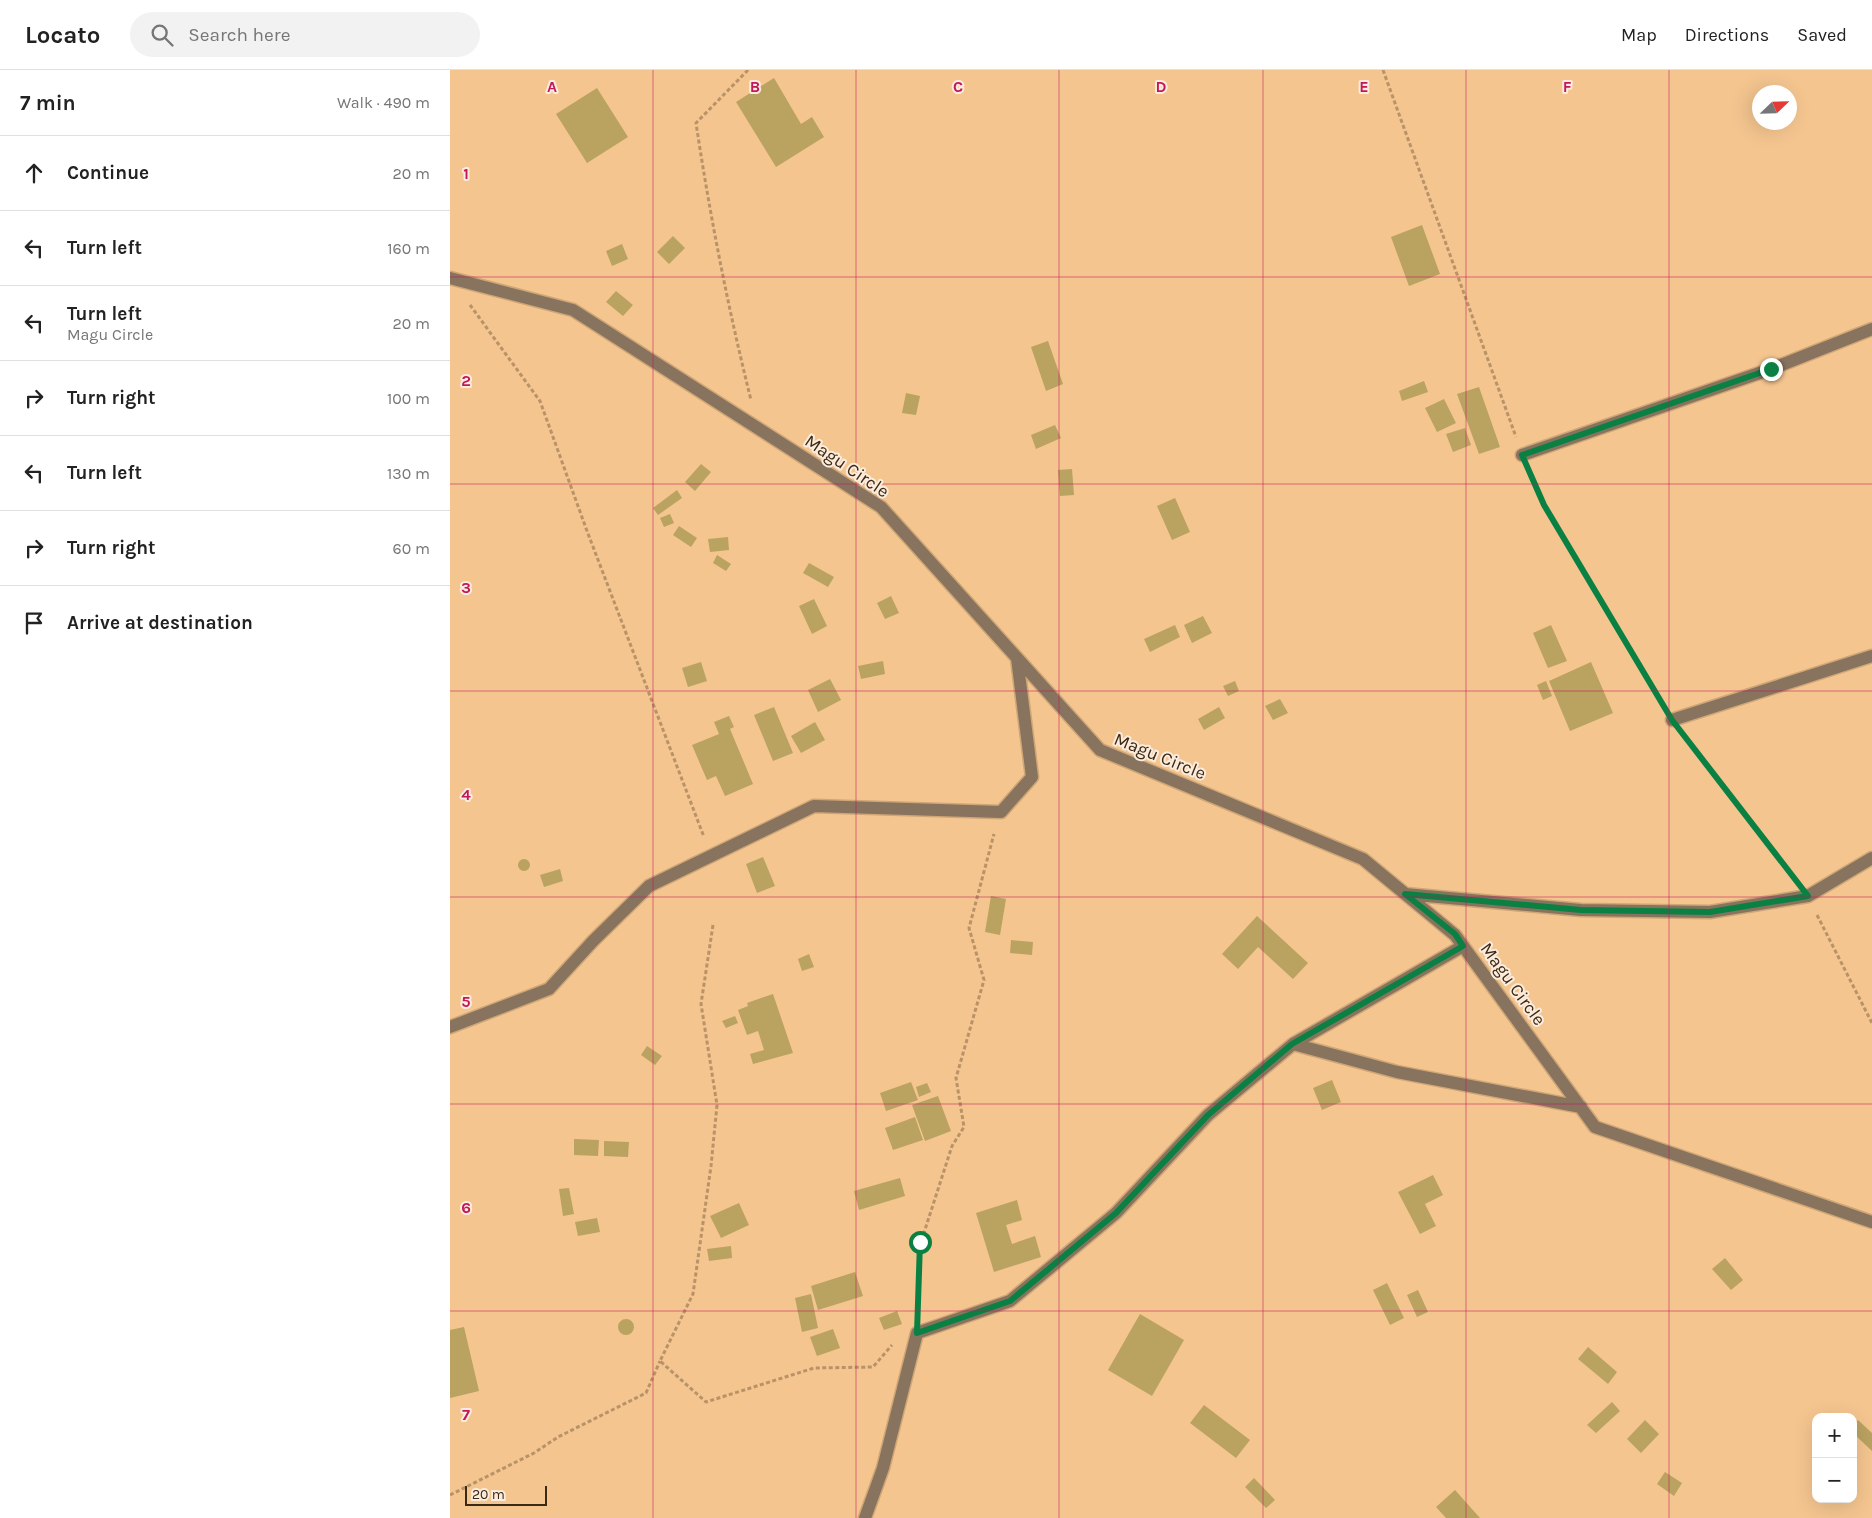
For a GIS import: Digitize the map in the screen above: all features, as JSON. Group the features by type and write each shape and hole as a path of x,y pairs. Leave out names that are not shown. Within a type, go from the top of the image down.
{"street":[{"name":"Magu Circle","path":"450,278 573,310 881,507 1100,750 1363,858 1455,934 1596,1127 1872,1222"},
{"path":"1522,455 1771,369 1872,329"},
{"path":"1672,720 1872,656"},
{"path":"450,1027 549,989 593,941 649,886 814,806 1001,812 1032,777 1017,658"},
{"path":"1405,894 1581,910 1710,912 1808,896 1872,858"},
{"path":"865,1518 883,1468 917,1333 1010,1301 1116,1213 1208,1115 1292,1044 1463,946"},
{"path":"1292,1044 1398,1072 1581,1107"}],"path":[{"path":"748,70 696,123 707,195 732,326 758,429"},
{"path":"1382,70 1522,455 1544,505 1672,720 1808,896 1872,1023"},
{"path":"450,278 540,401 586,531 711,855"},
{"path":"917,1333 920,1242 952,1146 964,1127 956,1078 984,980 970,928 994,834"},
{"path":"450,1495 534,1453 558,1437 646,1393 693,1294 711,1166 717,1105 701,1004 713,925"},
{"path":"660,1361 706,1402 814,1368 873,1367 898,1338"}],"building":[{"path":"774,78 801,124 812,117 824,137 776,167 736,102"},
{"path":"597,88 628,137 587,163 556,114"},
{"path":"1422,225 1440,274 1409,286 1391,237"},
{"path":"673,236 685,248 669,264 657,252"},
{"path":"622,244 628,259 612,266 606,251"},
{"path":"616,291 633,305 623,316 606,302"},
{"path":"1048,341 1063,384 1046,391 1031,347"},
{"path":"1424,381 1428,392 1402,401 1399,391"},
{"path":"1479,387 1500,447 1479,454 1457,394"},
{"path":"906,393 920,396 916,415 902,413"},
{"path":"1444,399 1456,423 1437,432 1425,408"},
{"path":"1055,425 1061,438 1036,449 1031,435"},
{"path":"1465,428 1471,445 1453,452 1446,434"},
{"path":"701,464 711,472 695,491 685,482"},
{"path":"1072,469 1074,495 1060,496 1058,470"},
{"path":"677,490 682,498 658,515 653,508"},
{"path":"1175,498 1190,532 1172,540 1157,506"},
{"path":"670,514 674,523 664,527 660,518"},
{"path":"679,526 697,538 691,547 673,535"},
{"path":"728,537 729,550 710,552 708,539"},
{"path":"717,555 731,564 726,571 713,563"},
{"path":"809,563 834,577 828,587 803,573"},
{"path":"891,596 899,613 885,619 877,603"},
{"path":"814,599 827,626 812,634 799,606"},
{"path":"1203,616 1212,633 1192,643 1184,625"},
{"path":"1175,625 1180,637 1150,652 1144,639"},
{"path":"1551,625 1567,661 1548,668 1533,633"},
{"path":"883,661 885,674 861,679 858,666"},
{"path":"701,662 707,681 688,687 682,668"},
{"path":"1591,662 1613,713 1570,731 1549,681"},
{"path":"830,679 841,700 818,712 808,690"},
{"path":"1235,681 1239,691 1228,696 1223,686"},
{"path":"1546,681 1552,696 1543,700 1537,685"},
{"path":"1280,699 1288,713 1273,720 1265,706"},
{"path":"774,707 793,753 773,761 754,715"},
{"path":"1219,707 1225,718 1204,730 1198,719"},
{"path":"729,716 734,727 730,729 753,784 725,796 716,776 707,780 692,745 719,734 714,722"},
{"path":"815,722 825,740 801,753 791,736"},
{"path":"763,857 775,886 757,893 746,864"},
{"path":"522,859 526,859 530,865 526,871 522,871 518,867 518,863"},
{"path":"560,869 563,881 544,887 540,875"},
{"path":"991,896 1006,899 1000,935 985,932"},
{"path":"1257,916 1308,963 1293,979 1258,947 1238,969 1222,954"},
{"path":"1011,940 1033,942 1032,955 1010,953"},
{"path":"809,954 814,967 802,971 798,959"},
{"path":"773,994 793,1053 753,1064 750,1054 764,1050 758,1031 747,1035 738,1010 748,1006 747,1003"},
{"path":"735,1016 738,1023 726,1028 722,1021"},
{"path":"647,1046 662,1056 655,1065 641,1055"},
{"path":"1332,1080 1341,1102 1322,1110 1313,1088"},
{"path":"911,1082 918,1100 886,1111 880,1093"},
{"path":"927,1083 931,1092 919,1097 916,1087"},
{"path":"938,1096 951,1131 925,1141 912,1105"},
{"path":"915,1117 923,1140 893,1150 885,1128"},
{"path":"574,1139 599,1140 598,1156 574,1155"},
{"path":"604,1141 629,1142 628,1157 604,1156"},
{"path":"1433,1175 1443,1195 1425,1204 1436,1226 1420,1234 1398,1192"},
{"path":"900,1178 905,1196 859,1210 854,1191"},
{"path":"569,1188 574,1214 563,1216 559,1189"},
{"path":"1017,1200 1022,1220 1006,1225 1012,1244 1035,1236 1041,1257 994,1272 976,1213"},
{"path":"739,1203 749,1225 721,1238 710,1216"},
{"path":"597,1218 600,1232 578,1236 575,1222"},
{"path":"731,1246 732,1258 709,1261 707,1249"},
{"path":"1725,1258 1743,1280 1731,1290 1712,1269"},
{"path":"855,1272 863,1296 818,1310 811,1286"},
{"path":"1387,1283 1404,1318 1390,1325 1373,1290"},
{"path":"1418,1290 1428,1312 1417,1317 1407,1295"},
{"path":"811,1294 818,1328 802,1332 795,1298"},
{"path":"897,1311 902,1324 884,1330 879,1318"},
{"path":"1140,1314 1184,1340 1152,1396 1108,1370"},
{"path":"626,1319 634,1327 626,1335 618,1327"},
{"path":"464,1327 479,1391 450,1398 450,1330"},
{"path":"833,1329 840,1348 817,1356 810,1337"},
{"path":"1588,1347 1617,1372 1608,1384 1578,1359"},
{"path":"1612,1402 1620,1411 1596,1433 1587,1425"},
{"path":"1204,1405 1250,1440 1236,1458 1190,1423"},
{"path":"1645,1420 1659,1434 1641,1453 1627,1439"},
{"path":"1857,1421 1872,1433 1872,1451 1857,1437"},
{"path":"1665,1472 1682,1483 1674,1496 1657,1484"},
{"path":"1254,1478 1275,1500 1266,1508 1245,1487"},
{"path":"1455,1490 1480,1518 1446,1518 1436,1507"}],"route":[{"path":"920,1242 917,1333 1010,1301 1116,1213 1208,1115 1292,1044 1463,946 1455,934 1405,894 1581,910 1710,912 1808,896 1672,720 1544,505 1522,455 1771,369"}]}
